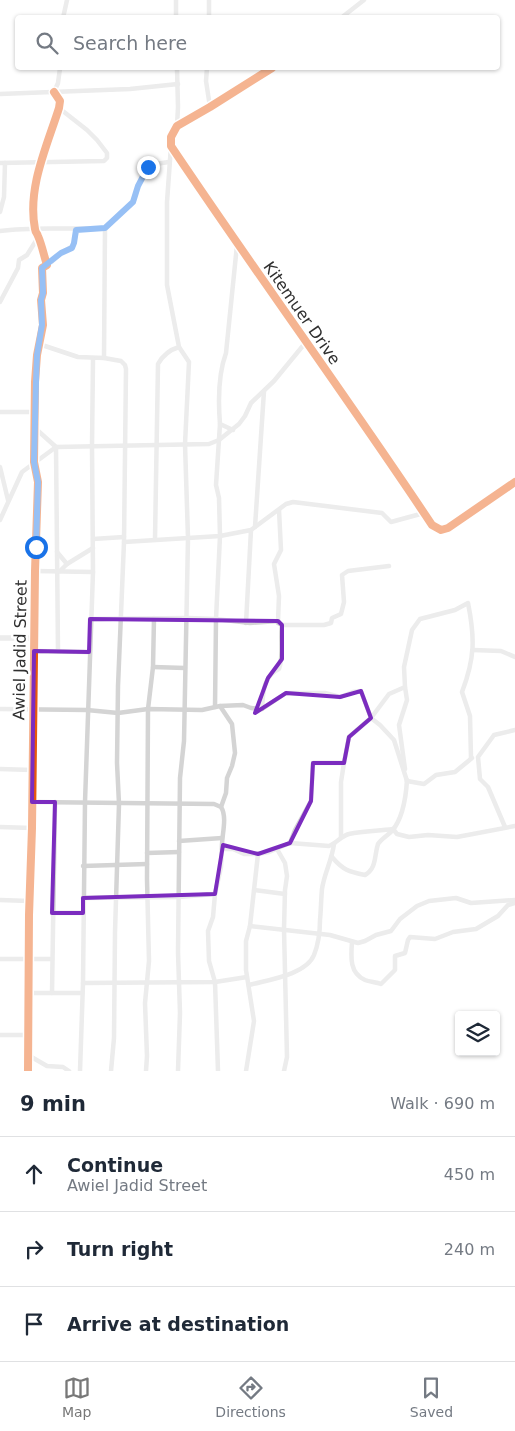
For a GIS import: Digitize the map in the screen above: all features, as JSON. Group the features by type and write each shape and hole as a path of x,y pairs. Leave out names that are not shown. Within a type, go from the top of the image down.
{"street":[{"path":"64,15 67,0"},
{"path":"176,0 176,15"},
{"path":"209,0 209,15"},
{"path":"345,15 364,0"},
{"path":"54,92 58,83 60,70"},
{"path":"177,70 177,126"},
{"path":"207,70 206,82 210,107"},
{"path":"178,1071 180,1013 178,983 179,841 188,618 185,444 189,362 179,347 167,285 167,202 171,136 177,126 269,70"},
{"path":"0,94 130,89 178,84"},
{"path":"0,212 4,197 2,163 100,162 107,158 105,149 97,140 59,108 60,101 54,92"},
{"name":"Awiel Jadid Street","path":"28,1071 29,901 38,482 34,462 36,368 42,325 42,268 47,266 35,230 34,208 35,189 40,163 59,108"},
{"name":"Kitemuer Drive","path":"171,146 237,245 432,525 441,530 448,528 515,482"},
{"path":"0,231 13,229 76,230 105,228 133,202 138,186 148,167 169,162"},
{"path":"104,358 105,228"},
{"path":"47,266 61,253 72,248 76,230"},
{"path":"0,302 18,268 19,260 27,255 38,236"},
{"path":"221,807 235,753 232,724 217,706 216,619 220,536 219,498 216,485 220,424 218,404 222,365 226,353 237,245"},
{"path":"0,520 22,472 56,447 210,444 219,440 233,430 245,416 251,403 264,391 306,342"},
{"path":"39,344 71,356 93,359 104,358 121,362 125,365 126,369 124,539 117,763 119,804 117,898 114,1038 111,1071"},
{"path":"155,539 158,364 162,356 171,349 179,347"},
{"path":"80,1071 83,983 84,802 93,572 93,359"},
{"path":"246,623 264,391"},
{"path":"0,412 36,412"},
{"path":"220,424 233,430"},
{"path":"36,429 56,447 57,552 59,571 58,651"},
{"path":"0,467 8,501"},
{"path":"93,538 155,539 220,536 253,529 293,502 308,502 323,506 382,513 391,522 424,513"},
{"path":"262,709 263,692 268,678 279,668 282,659 274,564 281,550 279,510"},
{"path":"59,571 93,548"},
{"path":"57,552 67,564"},
{"path":"90,619 188,618 246,623 324,625 331,623 332,618 341,614 344,602 342,575 348,571 389,566"},
{"path":"35,571 93,572"},
{"path":"332,857 340,867 365,875 370,872 374,865 379,843 393,829 396,821 402,816 407,781 399,725 407,700 404,667 412,630 420,619 455,610 468,603 474,650 467,680 462,692 470,716 471,758"},
{"path":"146,1071 145,1003 150,961 147,864 148,709 153,666 154,618"},
{"path":"0,638 34,638"},
{"path":"474,650 500,651 515,657"},
{"path":"34,651 89,652"},
{"path":"153,666 185,668"},
{"path":"341,838 341,782 349,737 371,718 388,694 405,688"},
{"path":"0,709 87,710 118,713 148,709 202,710 217,706 243,705 262,709 286,693 325,694 340,697 361,691 371,718 394,740 407,781"},
{"path":"407,781 424,784 436,775 455,772 471,758 478,756 494,735 515,730"},
{"path":"478,756 480,779 488,787 505,827"},
{"path":"290,843 311,801 313,763 344,763"},
{"path":"0,769 32,770"},
{"path":"32,802 214,804 221,807 225,815 221,867 215,894 213,917 208,931 209,960 215,982 218,1071"},
{"path":"52,993 55,802"},
{"path":"393,829 397,834 409,837 428,835 457,837 515,826"},
{"path":"0,827 32,828"},
{"path":"222,849 233,849 244,854 258,854 290,843 327,846 334,844 349,834 393,829"},
{"path":"179,841 222,838"},
{"path":"249,985 284,975 302,968 310,962 314,955 319,933 322,887 332,857 334,844"},
{"path":"277,849 287,867 284,894 284,975 288,1057 284,1071"},
{"path":"148,853 179,852"},
{"path":"246,1071 254,1026 247,977 246,941 250,926 258,854"},
{"path":"83,866 147,864"},
{"path":"254,890 284,894"},
{"path":"83,898 179,897 215,894"},
{"path":"250,926 319,933 352,942 362,942 376,935 391,931 400,919 417,906 429,900 456,898 471,902 515,902"},
{"path":"0,900 29,901"},
{"path":"352,942 350,959 354,968 363,979 381,984 394,970 395,956 405,953 410,937 435,939 453,932 476,930 498,916 508,905 515,902"},
{"path":"52,913 83,913"},
{"path":"0,958 52,959"},
{"path":"83,983 215,982 247,977"},
{"path":"29,993 82,993"},
{"path":"0,1035 28,1035"},
{"path":"28,1055 47,1066 62,1067 69,1071"}],"highlighted area":[{"path":"90,619 278,621 282,625 282,659 268,678 255,713 286,693 340,697 361,691 371,718 349,737 344,763 313,763 311,801 290,843 258,854 223,845 215,894 83,898 83,913 52,913 55,802 32,802 34,651 89,652"}],"cycle path":[{"path":"269,70 177,126 171,137 171,146 432,525 441,530 448,528 515,482"},
{"path":"28,1071 29,915 38,482 34,462 35,382 37,355 43,325 41,300 43,293 42,268 47,265 41,243 35,231 33,214 36,183 59,108 60,101 54,92"}],"route":[{"path":"36,547 38,482 34,462 36,363 42,325 42,268 47,266 61,253 72,248 76,230 105,228 126,209 133,202 138,186 148,167"}]}
